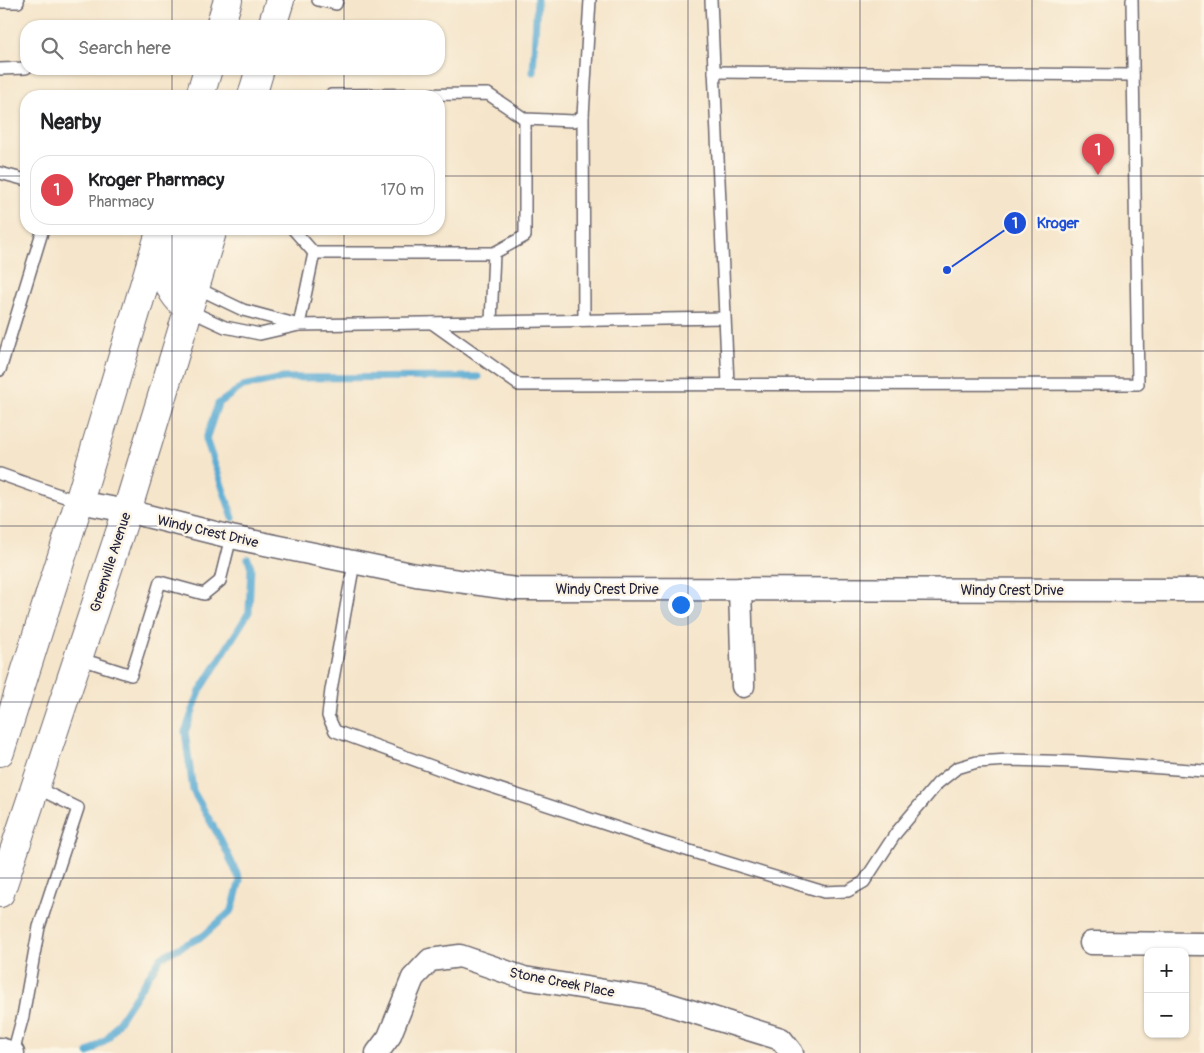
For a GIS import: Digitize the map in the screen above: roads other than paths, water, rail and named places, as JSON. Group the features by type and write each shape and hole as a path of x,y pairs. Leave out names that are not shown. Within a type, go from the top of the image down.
{"main road":[{"path":"222,20 228,0"},
{"path":"274,20 280,0"},
{"path":"202,90 206,75"},
{"path":"254,90 258,75"},
{"path":"0,752 12,700 79,502 158,235"},
{"path":"183,235 172,270 170,285 177,298 192,299"},
{"name":"Greenville Avenue","path":"0,893 127,511 211,235"}],"street":[{"name":"Windy Crest Drive","path":"79,502 127,511 232,537 416,575 516,589 1204,590"},
{"path":"740,589 743,686"},
{"path":"1092,943 1204,944"},
{"name":"Stone Creek Place","path":"377,1053 389,1036 412,978 430,960 460,956 524,978 648,998 781,1039 792,1053"},
{"path":"0,1049 13,1053"}],"lane":[{"path":"0,2 18,2 18,0"},
{"path":"318,0 336,4 336,0"},
{"path":"584,320 583,116 590,0"},
{"path":"712,0 728,384"},
{"path":"432,323 519,385 1138,384 1132,0"},
{"path":"0,69 20,68"},
{"path":"714,72 1133,75"},
{"path":"445,94 488,94 525,119 574,121 583,116"},
{"path":"298,235 314,253 494,253 525,236 525,119"},
{"path":"0,173 20,178"},
{"path":"0,370 41,235"},
{"path":"299,325 314,253"},
{"path":"491,322 494,253"},
{"path":"192,299 226,327 260,334 299,325 724,318"},
{"path":"192,299 299,325"},
{"path":"0,474 79,502"},
{"path":"78,658 131,675 160,582 204,594 220,581 232,537"},
{"path":"354,562 328,716 335,731 453,774 657,841 824,892 848,891 864,882 902,826 938,783 957,768 977,762 1010,760 1078,762 1204,770"},
{"path":"13,1053 23,1016 39,928 78,808 35,787"}],"waterway":[{"path":"533,72 537,0"},
{"path":"233,518 206,439 218,404 243,386 283,378 478,377"},
{"path":"88,1053 108,1038 161,957 203,936 232,910 240,880 221,840 193,791 185,732 200,691 249,612 251,567 248,559"}],"place":[{"name":"Kroger Pharmacy","path":"1098,175"},
{"name":"Kroger","path":"947,270"}]}
